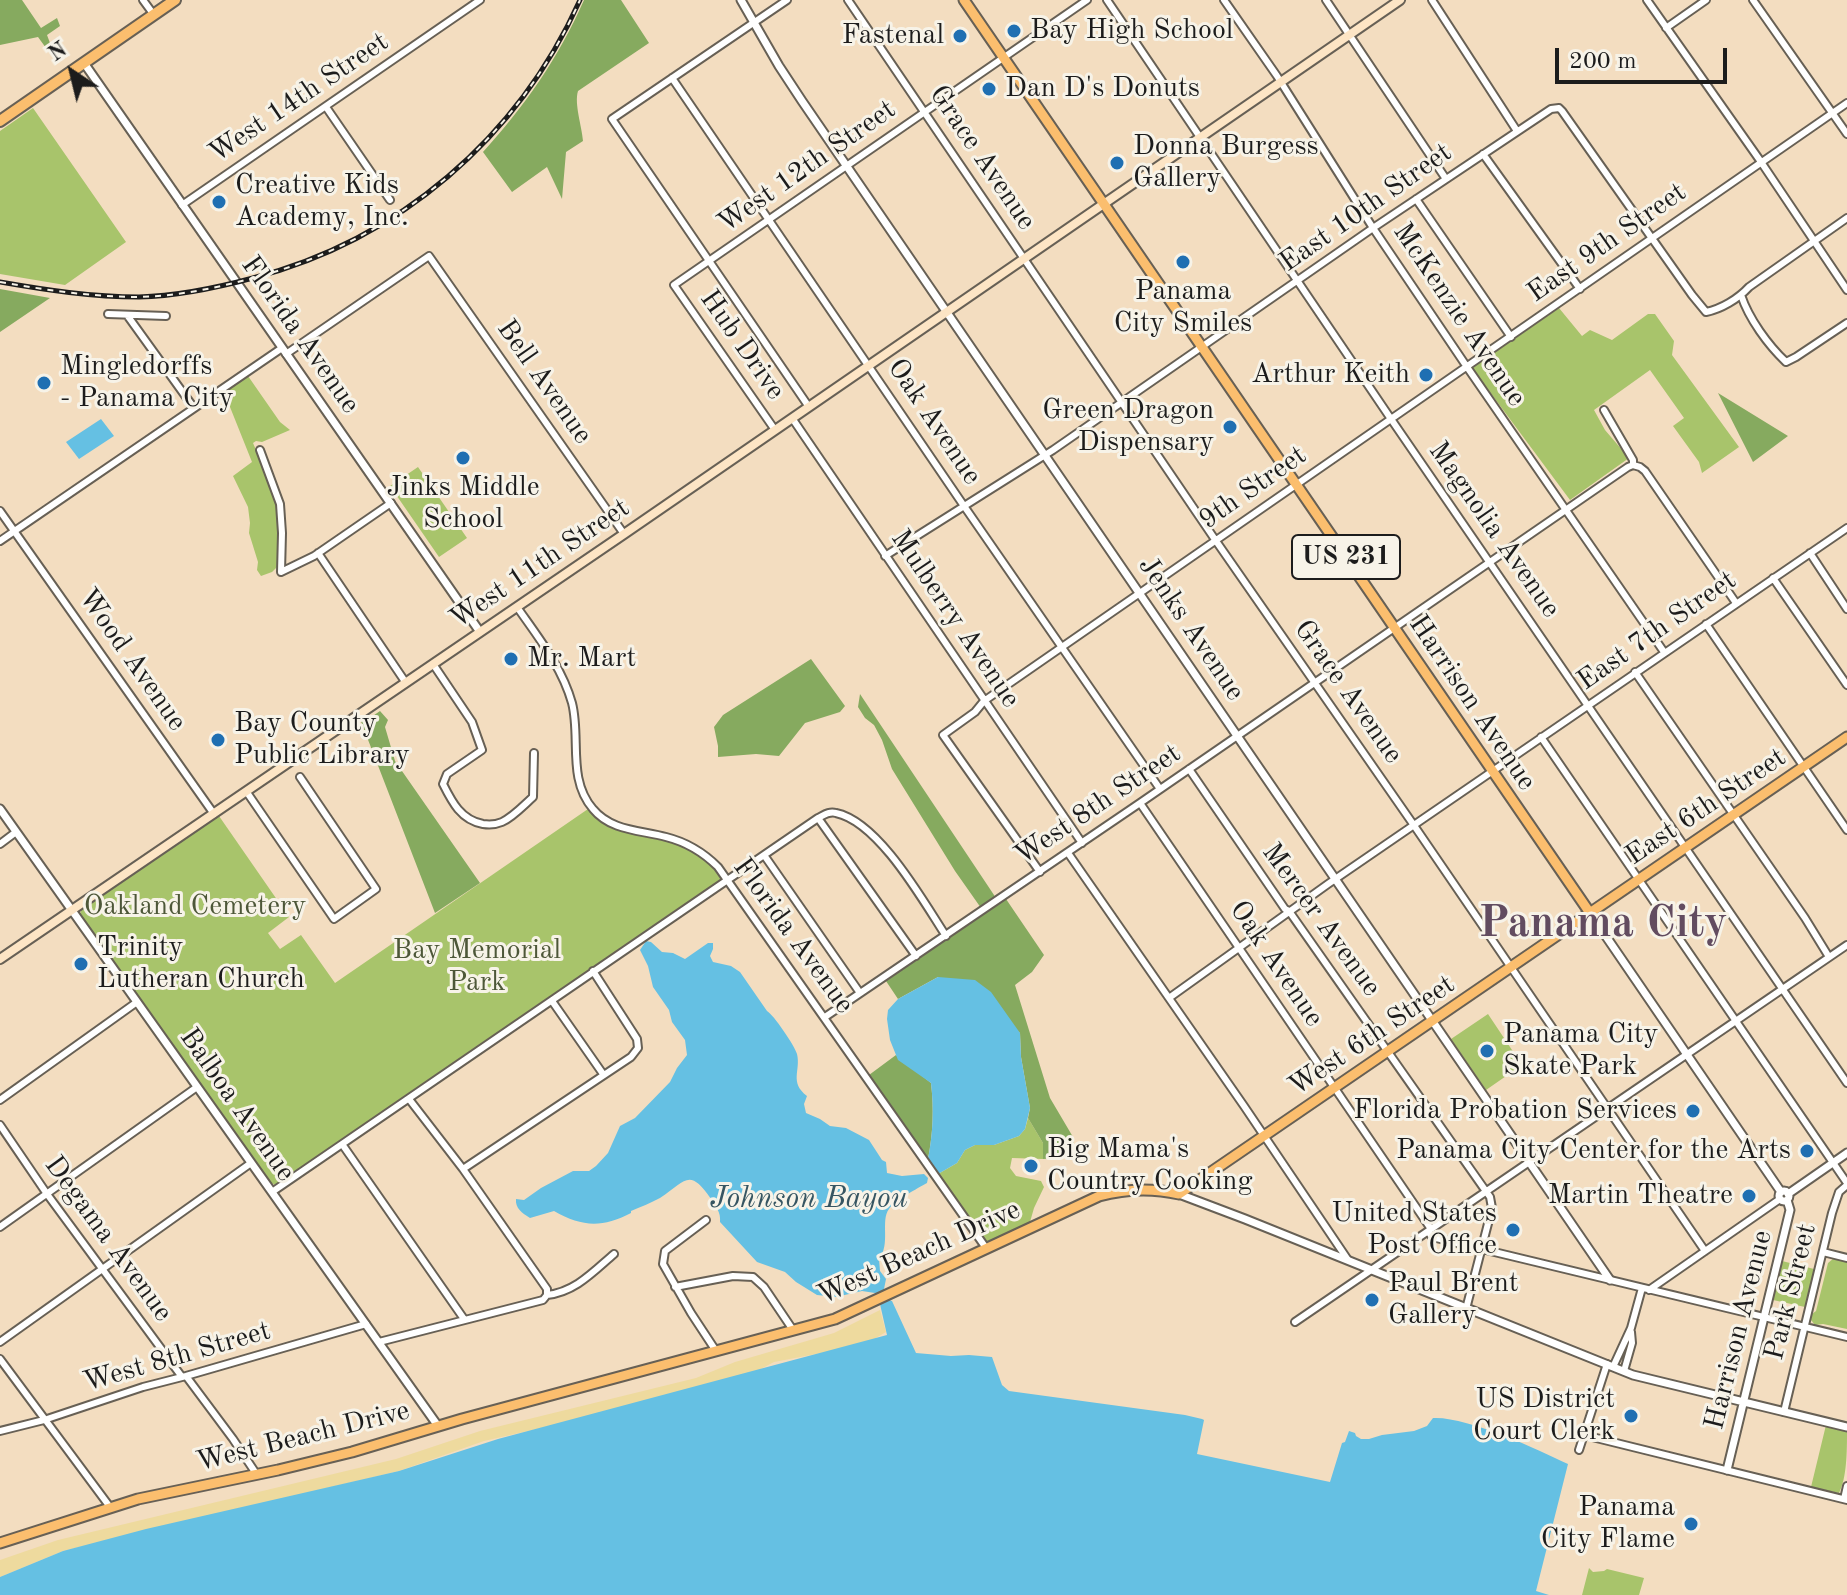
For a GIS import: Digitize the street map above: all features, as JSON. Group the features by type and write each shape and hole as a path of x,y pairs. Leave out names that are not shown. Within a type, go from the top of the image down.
{"highway":[{"path":"0,121 175,0"}],"main road":[{"name":"Harrison Avenue","path":"964,0 1590,913"},
{"name":"West 11th Street","path":"0,959 1400,0"},
{"name":"East 6th Street","path":"1590,913 1847,737"},
{"name":"West 6th Street","path":"1179,1194 1590,913"},
{"name":"West Beach Drive","path":"0,1543 110,1507 372,1447 438,1426 839,1318 1099,1196 1137,1190 1179,1194"}],"street":[{"path":"143,0 154,15"},
{"name":"West 14th Street","path":"182,205 480,0"},
{"name":"Jenks Avenue","path":"741,0 784,74 1610,1280"},
{"path":"787,0 612,119 809,407"},
{"name":"Grace Avenue","path":"848,0 1705,1251"},
{"name":"West 12th Street","path":"674,285 1087,0"},
{"name":"Magnolia Avenue","path":"1107,0 1847,1083"},
{"name":"McKenzie Avenue","path":"1224,0 1281,82 1373,228 1664,652"},
{"path":"1326,0 1446,179"},
{"path":"1432,0 1517,131"},
{"path":"1647,0 1847,290"},
{"path":"1666,28 1706,0"},
{"path":"1753,0 1847,134"},
{"name":"Florida Avenue","path":"84,63 480,632"},
{"name":"Oak Avenue","path":"672,78 1160,789"},
{"name":"East 9th Street","path":"1391,419 1847,103"},
{"path":"326,107 390,200"},
{"name":"East 10th Street","path":"885,556 1045,455 1373,228 1556,107 1562,111 1652,238"},
{"path":"1483,154 1580,289"},
{"path":"1416,199 1511,337"},
{"path":"1652,238 1706,312 1741,295 1847,218"},
{"name":"Bell Avenue","path":"284,351 429,256 624,534"},
{"name":"Hub Drive","path":"674,285 775,430"},
{"path":"1741,295 1761,331 1786,362 1847,323"},
{"path":"108,314 166,316"},
{"path":"127,315 194,408"},
{"path":"0,541 194,408 284,351"},
{"path":"1604,410 1633,465 1645,471 1736,603"},
{"name":"Mulberry Avenue","path":"792,418 1082,843"},
{"name":"9th Street","path":"984,701 1391,419"},
{"path":"260,450 280,504 281,572 318,553 391,503"},
{"name":"West 8th Street","path":"825,1017 1633,465"},
{"name":"Wood Avenue","path":"0,511 214,814"},
{"name":"East 7th Street","path":"1169,998 1413,824 1846,531"},
{"path":"318,553 406,683"},
{"path":"1810,553 1847,609"},
{"path":"1773,578 1847,685"},
{"name":"Florida Avenue","path":"517,607 550,654 568,689 576,727 578,779 582,793 592,808 605,821 617,826 668,837 692,847 709,858 728,879 986,1248"},
{"path":"1706,624 1847,830"},
{"path":"433,664 472,722 482,750 447,774 443,784 463,816 474,822 493,825 505,821 533,797 534,753"},
{"path":"1635,672 1829,957"},
{"path":"984,701 975,712 943,735 1040,872"},
{"path":"1541,737 1847,1184"},
{"name":"Mercer Avenue","path":"1189,769 1485,1191"},
{"path":"246,791 334,919 376,889 300,777"},
{"name":"Oak Avenue","path":"1140,803 1429,1230"},
{"name":"Balboa Avenue","path":"0,809 438,1426"},
{"path":"272,1192 829,813 855,822 888,850 946,936"},
{"path":"818,818 916,956"},
{"path":"0,844 16,832"},
{"path":"1068,853 1348,1260"},
{"path":"764,855 860,993"},
{"name":"Harrison Avenue","path":"1590,913 1784,1196 1790,1210 1727,1470"},
{"path":"1295,1322 1847,945"},
{"path":"463,1169 631,1057 638,1048 637,1039 593,971"},
{"path":"552,1001 603,1074"},
{"path":"0,1100 137,1002"},
{"path":"0,1227 197,1087"},
{"path":"379,1342 543,1300 547,1295 547,1289 463,1169 409,1099"},
{"name":"Degama Avenue","path":"0,1125 47,1194 257,1475"},
{"path":"342,1144 464,1319"},
{"path":"1579,1450 1610,1365 1631,1328 1645,1289 1847,1153"},
{"path":"0,1342 251,1163"},
{"name":"Park Street","path":"1784,1412 1839,1192 1847,1184"},
{"path":"1466,1309 1492,1205 1485,1191"},
{"name":"West Beach Drive","path":"1179,1194 1639,1377 1847,1427"},
{"path":"706,1220 665,1251 663,1264 716,1351"},
{"path":"1429,1230 1432,1237 1847,1337"},
{"path":"1823,1252 1847,1258"},
{"path":"547,1295 561,1293 577,1285 614,1254"},
{"path":"675,1287 733,1276 753,1277 764,1287 793,1330"},
{"name":"West 8th Street","path":"0,1431 366,1324"},
{"path":"1624,1371 1632,1343 1631,1328"},
{"path":"0,1359 110,1507"},
{"path":"1584,1435 1845,1500 1847,1486"}],"green space":[{"path":"0,0 22,0 41,28 57,18 60,26 47,35 53,51 46,48 38,37 0,45"},
{"path":"584,0 621,0 649,43 578,91 583,141 566,152 562,199 547,167 512,192 483,152 540,80"},
{"path":"33,108 126,242 65,285 0,274 0,131"},
{"path":"0,289 50,298 0,332"},
{"path":"1559,308 1582,336 1590,330 1612,340 1648,314 1655,314 1674,341 1672,355 1739,447 1702,473 1699,462 1673,426 1684,418 1650,370 1594,410 1605,430 1629,458 1570,500 1472,368"},
{"path":"248,376 280,422 290,430 253,443 276,496 278,511 279,565 261,576 249,533 248,507 233,476 252,462 224,392"},
{"path":"1718,393 1788,436 1753,462"},
{"path":"418,467 467,538 439,557 390,486"},
{"path":"811,659 845,706 840,712 805,723 779,756 718,757 714,727 723,715"},
{"path":"860,694 996,898 981,908 892,769 874,725 858,707"},
{"path":"380,711 388,720 385,727 395,761 480,883 435,913 360,719 365,717 367,720"},
{"name":"Bay Memorial Park","path":"588,809 618,830 688,849 711,866 722,880 275,1185 80,915 81,910 219,816 289,917 268,933 280,949 301,935 335,983"},
{"path":"1006,899 1044,955 1032,972 1015,985 1050,1098 1073,1137 1075,1157 1043,1159 1043,1143 1028,1118 1030,1108 1020,1033 938,977 898,999 886,981"},
{"name":"Panama City Skate Park","path":"1488,1014 1522,1065 1486,1090 1451,1039"},
{"path":"896,1055 931,1083 932,1121 928,1159 869,1075"},
{"path":"1028,1118 1043,1143 1043,1159 1012,1158 1010,1168 1016,1176 1041,1181 1044,1187 1030,1222 986,1244 938,1174 957,1163 965,1150 975,1145 994,1145 1019,1136"},
{"path":"1834,1258 1847,1261 1847,1329 1815,1325 1811,1320 1828,1263"},
{"path":"1782,1261 1814,1269 1805,1307 1773,1300"},
{"path":"1826,1425 1847,1431 1845,1472 1839,1493 1811,1487"},
{"path":"1589,1568 1593,1572 1607,1569 1644,1578 1639,1595 1582,1595"}],"sand":[{"path":"880,1310 886,1332 864,1345 774,1362 742,1379 484,1441 399,1471 63,1551 0,1577 0,1560 58,1540 396,1459 480,1431 696,1378 735,1362 834,1333"}],"water":[{"path":"101,419 114,436 79,459 66,442"},
{"name":"Johnson Bayou","path":"646,941 662,952 685,959 708,943 713,943 710,956 713,962 731,966 740,972 792,1044 798,1060 798,1086 807,1096 804,1104 806,1113 830,1126 846,1128 869,1140 886,1162 887,1173 902,1176 924,1174 928,1178 927,1183 889,1209 885,1220 883,1253 879,1259 880,1271 886,1279 884,1289 916,1353 992,1357 1002,1385 1009,1391 1202,1419 1197,1454 1330,1482 1349,1431 1361,1439 1369,1439 1414,1431 1427,1426 1433,1418 1464,1422 1501,1435 1568,1464 1536,1591 1549,1595 0,1595 0,1577 63,1551 399,1471 498,1439 887,1335 875,1293 862,1291 836,1297 817,1295 785,1272 757,1262 720,1222 719,1212 711,1199 692,1180 682,1182 631,1213 601,1223 583,1223 554,1211 530,1218 518,1208 516,1199 524,1200 573,1171 589,1171 596,1166 608,1153 620,1126 635,1118 670,1082 687,1055 685,1040 653,987 640,950"},
{"path":"938,977 975,980 991,992 1020,1033 1030,1108 1025,1129 1019,1136 994,1145 975,1145 965,1150 957,1163 938,1174 928,1159 932,1121 931,1083 898,1060 890,1040 887,1019 888,1010 898,999"}],"railway":[{"path":"0,282 104,296 168,295 253,278 306,261 357,238 404,210 448,176 488,139 523,96 554,50 580,0"}],"place":[{"name":"Bay High School","path":"1014,31"},
{"name":"Fastenal","path":"960,36"},
{"name":"Dan D's Donuts","path":"989,89"},
{"name":"Donna Burgess Gallery","path":"1117,163"},
{"name":"Creative Kids Academy, Inc.","path":"219,202"},
{"name":"Panama City Smiles","path":"1183,262"},
{"name":"Arthur Keith","path":"1426,375"},
{"name":"Mingledorffs - Panama City","path":"44,383"},
{"name":"Green Dragon Dispensary","path":"1230,427"},
{"name":"Jinks Middle School","path":"463,458"},
{"name":"Mr. Mart","path":"511,659"},
{"name":"Bay County Public Library","path":"218,740"},
{"name":"Trinity Lutheran Church","path":"81,964"},
{"name":"Panama City Skate Park","path":"1487,1051"},
{"name":"Florida Probation Services","path":"1693,1111"},
{"name":"Panama City Center for the Arts","path":"1807,1151"},
{"name":"Big Mama's Country Cooking","path":"1031,1166"},
{"name":"Martin Theatre","path":"1749,1196"},
{"name":"United States Post Office","path":"1513,1230"},
{"name":"Paul Brent Gallery","path":"1372,1300"},
{"name":"US District Court Clerk","path":"1631,1416"},
{"name":"Panama City Flame","path":"1691,1524"}],"district":[{"name":"Panama City","path":"1603,924"}],"park label":[{"name":"Oakland Cemetery","path":"195,907"}]}
